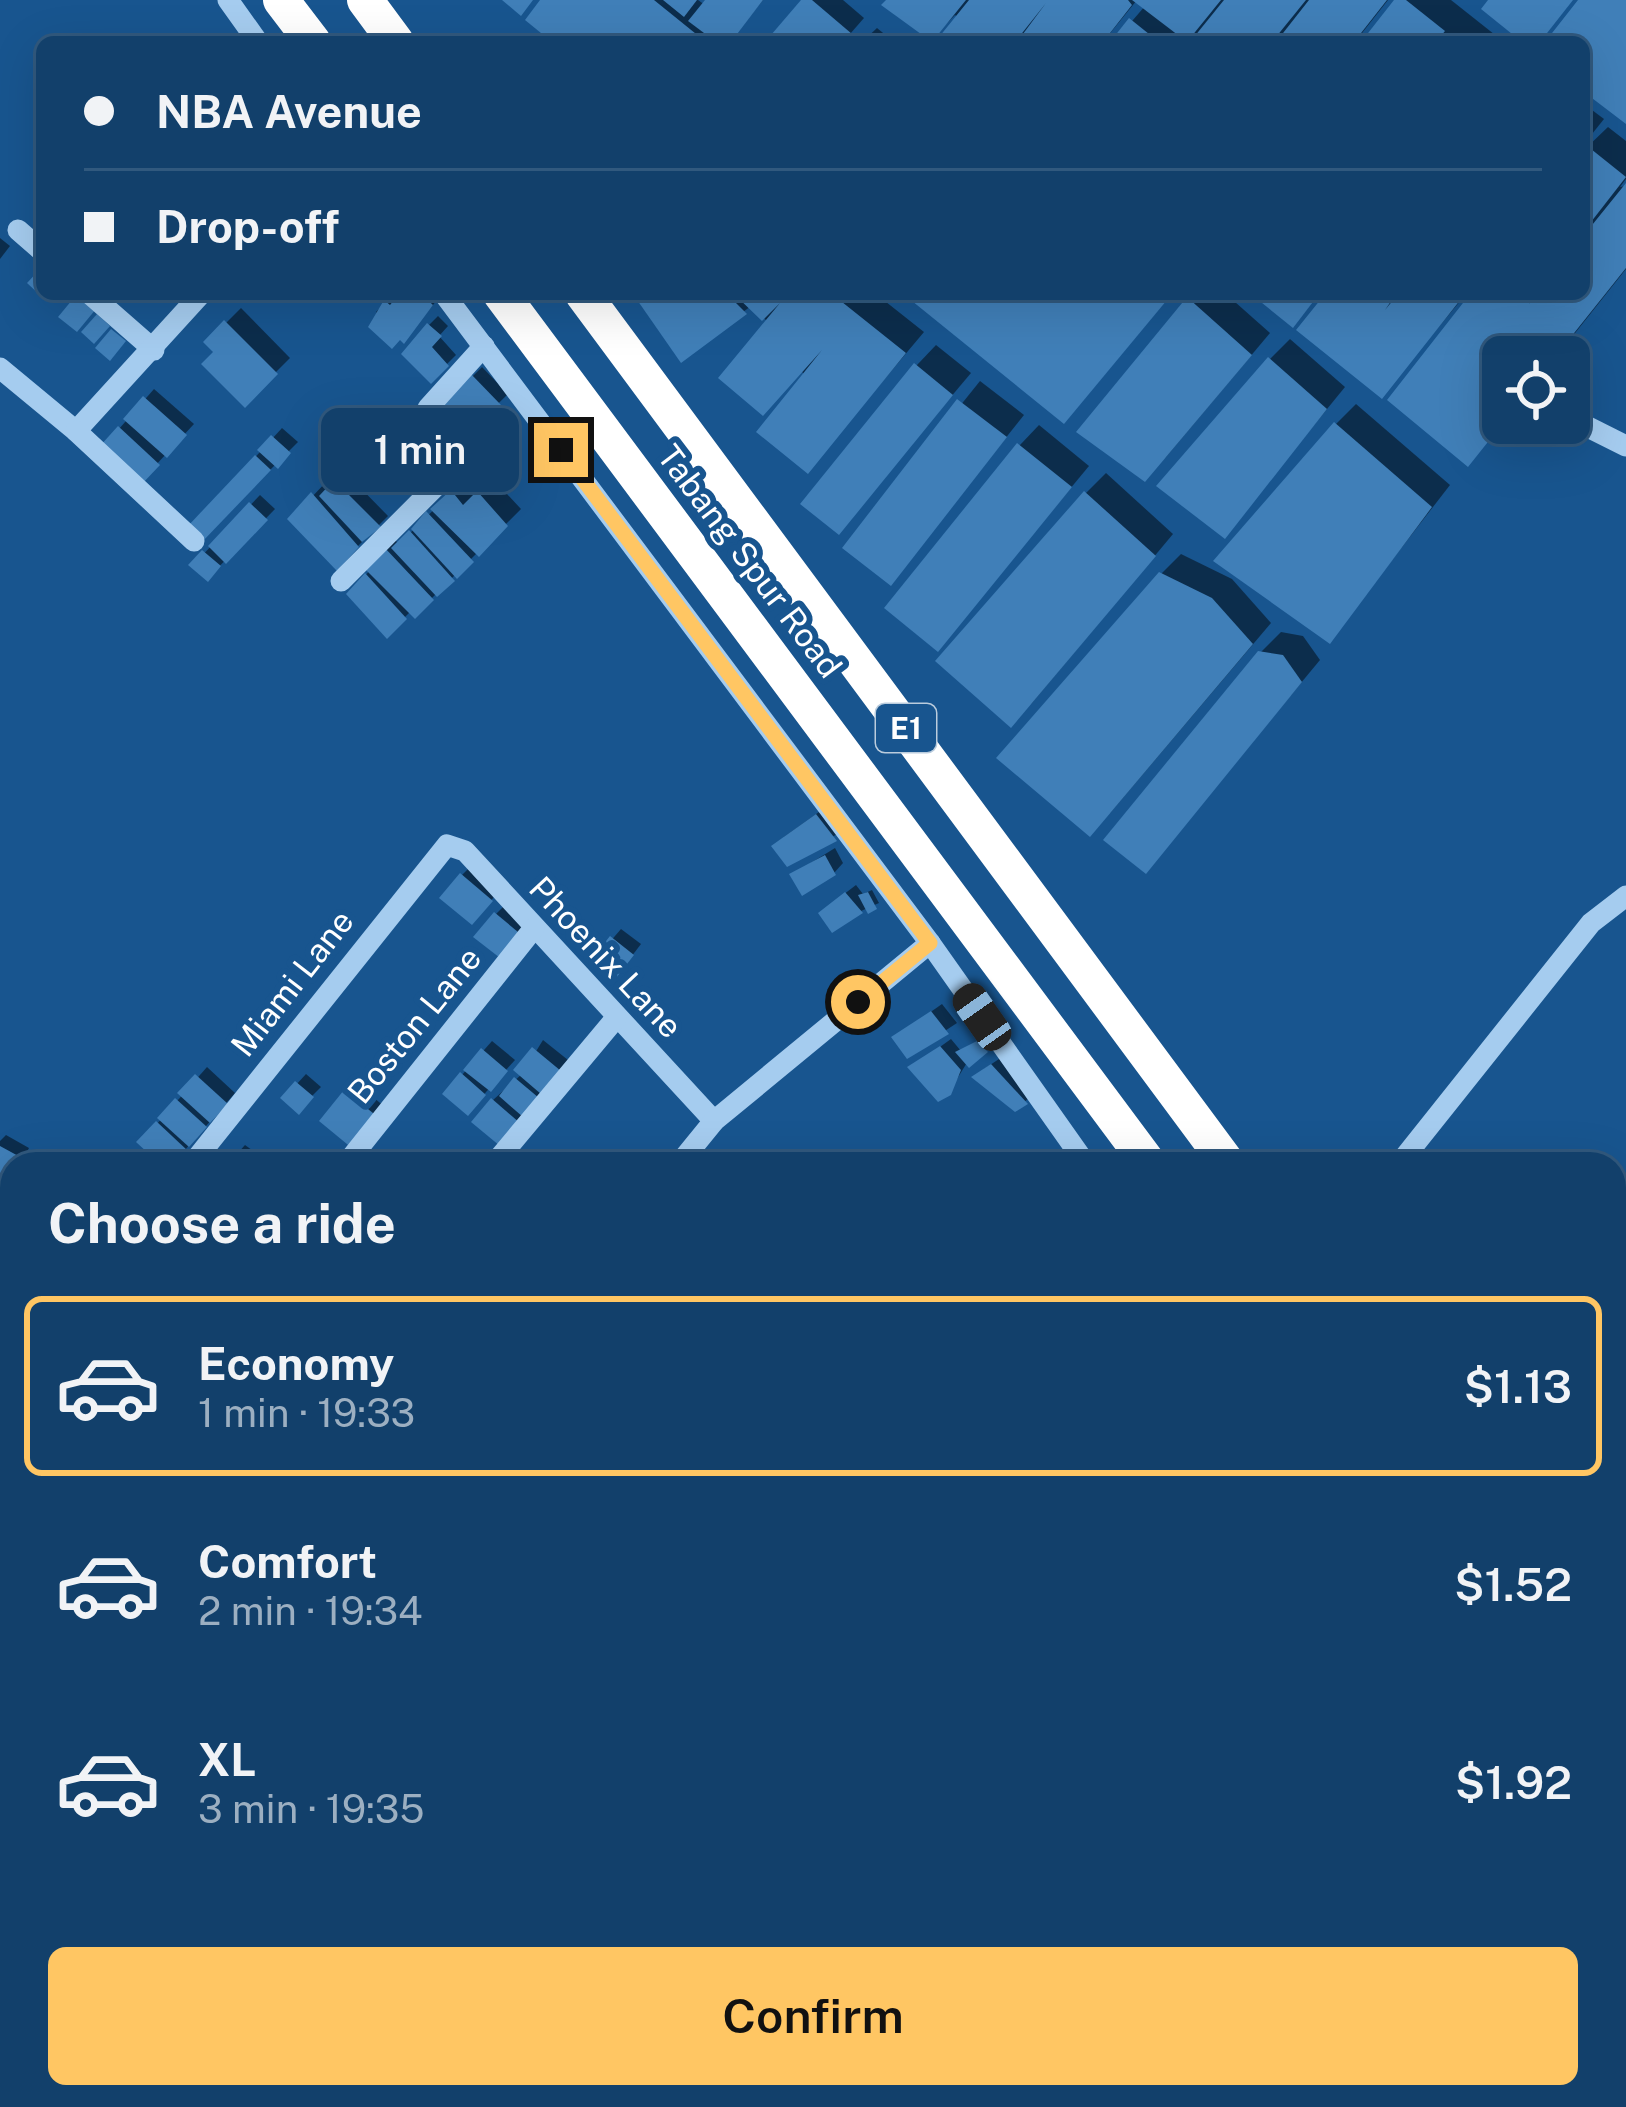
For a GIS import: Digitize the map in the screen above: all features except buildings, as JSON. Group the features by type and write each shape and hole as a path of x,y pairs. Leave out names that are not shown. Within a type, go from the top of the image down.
{"highway":[{"path":"281,0 308,36"},
{"path":"365,0 392,36"},
{"name":"Tabang Spur Road","path":"505,300 1140,1152"},
{"name":"Tabang Spur Road","path":"587,300 1219,1152"}],"street":[{"path":"228,0 254,36"},
{"path":"18,230 36,246"},
{"path":"97,300 154,350"},
{"path":"76,431 196,300"},
{"path":"449,300 930,943 1078,1152"},
{"path":"341,580 463,459 459,444 428,408 484,346"},
{"path":"0,368 194,541"},
{"path":"1590,428 1626,445"},
{"name":"Phoenix Lane","path":"447,845 465,851 714,1120"},
{"name":"Miami Lane","path":"202,1152 447,845"},
{"path":"1409,1152 1581,935 1626,896"},
{"name":"Boston Lane","path":"356,1152 534,928"},
{"path":"689,1152 714,1120 930,943"},
{"path":"504,1152 616,1018"}],"route":[{"path":"561,450 930,943 858,1002"}]}
